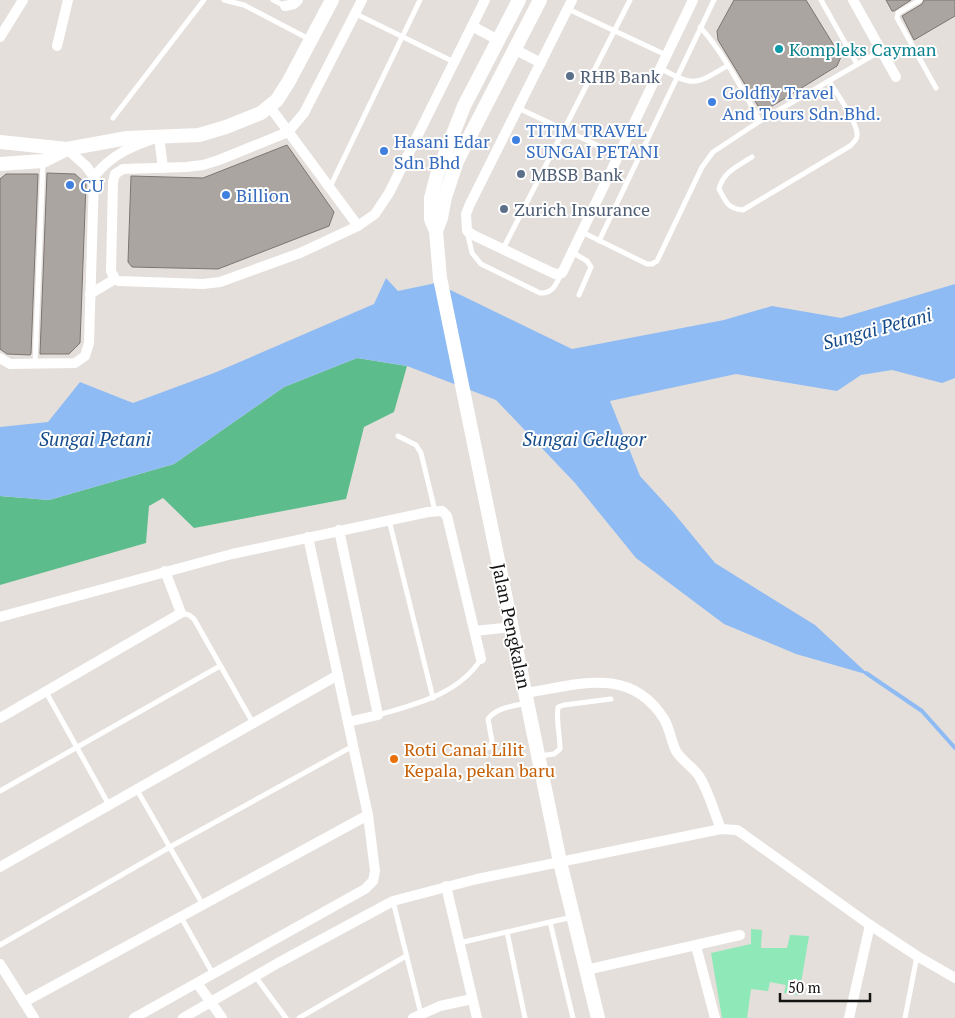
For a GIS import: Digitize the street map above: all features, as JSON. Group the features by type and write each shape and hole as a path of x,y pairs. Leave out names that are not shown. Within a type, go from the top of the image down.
{"main road":[{"path":"0,142 67,149 127,138 183,137 205,134 260,113 277,100 312,40 332,0"},
{"name":"Jalan Pengkalan","path":"519,0 464,106 437,175 431,198 431,219 436,231 440,278 538,756 595,1017"},
{"name":"Jalan Pengkalan","path":"436,231 442,218 445,197 457,161 540,0"},
{"path":"0,164 44,161 67,149"}],"street":[{"path":"0,37 23,0"},
{"path":"57,46 68,0"},
{"path":"285,6 294,4 298,0"},
{"path":"362,0 304,113 288,132 203,165 123,169 114,176 112,276 115,279 119,281 203,284 220,282 300,253 358,226 375,214 389,193 485,0"},
{"path":"570,5 470,204 466,222 467,231 555,274 562,273 693,0"},
{"path":"853,0 896,77"},
{"path":"472,26 498,40"},
{"path":"514,49 541,63"},
{"path":"270,107 358,226"},
{"path":"0,358 10,364 35,364 75,363 85,356 89,343 94,177 112,158 140,143 160,137 163,168"},
{"path":"67,149 86,166 94,177"},
{"path":"90,294 115,279"},
{"path":"0,618 165,571 240,552 339,530 442,511 447,516 481,659"},
{"path":"339,530 378,715 348,722"},
{"path":"134,1018 365,889 373,881 375,872 368,815 308,537"},
{"path":"0,718 181,613 165,571"},
{"path":"474,630 512,627"},
{"path":"0,867 338,675"},
{"path":"527,698 589,683 612,683 636,691 664,719 677,752 696,770 701,778 721,829"},
{"path":"24,1002 368,815"},
{"path":"183,1018 393,900 446,886 721,829 737,830 917,956 955,978"},
{"path":"446,886 477,1018"},
{"path":"849,1018 870,924"},
{"path":"586,970 740,935"},
{"path":"696,946 715,1018"},
{"path":"0,964 34,1018"},
{"path":"197,983 222,1018"},
{"path":"417,1016 440,1006 472,999"}],"lane":[{"path":"113,118 204,0"},
{"path":"224,0 244,6 312,40"},
{"path":"273,0 285,6"},
{"path":"330,188 420,0"},
{"path":"503,250 630,0"},
{"path":"599,241 714,0"},
{"path":"821,0 857,64"},
{"path":"920,0 898,13 897,18 936,88"},
{"path":"570,5 614,31 666,55"},
{"path":"354,13 454,62"},
{"path":"700,27 707,34 760,121"},
{"path":"582,232 648,264 657,261 706,160 713,152 760,121 882,50"},
{"path":"660,68 685,81 696,83 727,66"},
{"path":"752,157 724,176 720,182 718,189 726,203 732,208 743,210 850,146 856,140 858,133 829,81"},
{"path":"518,108 618,155"},
{"path":"35,364 44,161"},
{"path":"467,231 472,253 481,264 540,293 546,293 553,289 562,273"},
{"path":"572,252 587,261 592,267 579,295"},
{"path":"398,436 416,445 421,453 435,511"},
{"path":"390,520 433,698"},
{"path":"181,613 189,615 194,619 253,723"},
{"path":"378,715 433,698 465,679 481,659"},
{"path":"0,791 220,666"},
{"path":"46,692 109,805"},
{"path":"460,756 490,747 492,741 488,719 492,714 501,709 527,698"},
{"path":"538,756 554,754 560,749 558,707 564,704 611,699"},
{"path":"0,945 353,746"},
{"path":"137,790 203,905"},
{"path":"393,900 417,1016"},
{"path":"181,917 213,974"},
{"path":"459,943 573,917"},
{"path":"550,922 573,1018"},
{"path":"507,932 525,1018"},
{"path":"299,1018 406,956"},
{"path":"905,1018 917,956"},
{"path":"255,976 286,1018"}],"green space":[{"path":"357,358 407,366 394,412 364,427 346,499 194,528 163,498 149,506 146,543 0,585 0,496 49,500 174,464 284,387"},
{"path":"751,929 762,930 761,948 787,948 790,935 809,936 799,995 784,993 786,985 770,982 768,991 751,989 747,1018 722,1018 711,953 751,944"}],"water":[{"name":"Sungai Petani","path":"386,278 398,291 436,283 572,349 724,320 772,306 841,318 955,284 955,378 942,383 892,370 861,375 837,391 736,374 610,401 640,476 715,563 815,625 869,675 796,654 724,624 636,558 575,483 496,400 407,366 357,358 284,387 174,464 49,500 0,496 0,427 48,422 80,382 133,403 214,373 374,304"}],"building":[{"name":"Kompleks Cayman","path":"734,0 806,0 841,57 837,66 769,108 758,106 718,40 717,31"},
{"path":"886,0 911,0 892,11"},
{"path":"924,0 955,0 955,16 914,40 902,16 922,4"},
{"name":"Billion","path":"287,145 334,212 329,226 218,269 132,267 128,262 131,176 203,178"},
{"path":"47,173 75,174 86,184 80,343 69,354 40,354"},
{"path":"6,174 38,174 30,355 7,354 0,349 0,179"}],"waterway":[{"name":"Sungai Gelugor","path":"866,673 922,711 955,748"}],"place":[{"name":"Kompleks Cayman","path":"779,49"},
{"name":"RHB Bank","path":"570,76"},
{"name":"Goldfly Travel And Tours Sdn.Bhd.","path":"712,102"},
{"name":"TITIM TRAVEL SUNGAI PETANI","path":"516,140"},
{"name":"Hasani Edar Sdn Bhd","path":"384,151"},
{"name":"MBSB Bank","path":"521,174"},
{"name":"CU","path":"70,185"},
{"name":"Billion","path":"226,195"},
{"name":"Zurich Insurance","path":"504,209"},
{"name":"Roti Canai Lilit Kepala, pekan baru","path":"394,759"}]}
